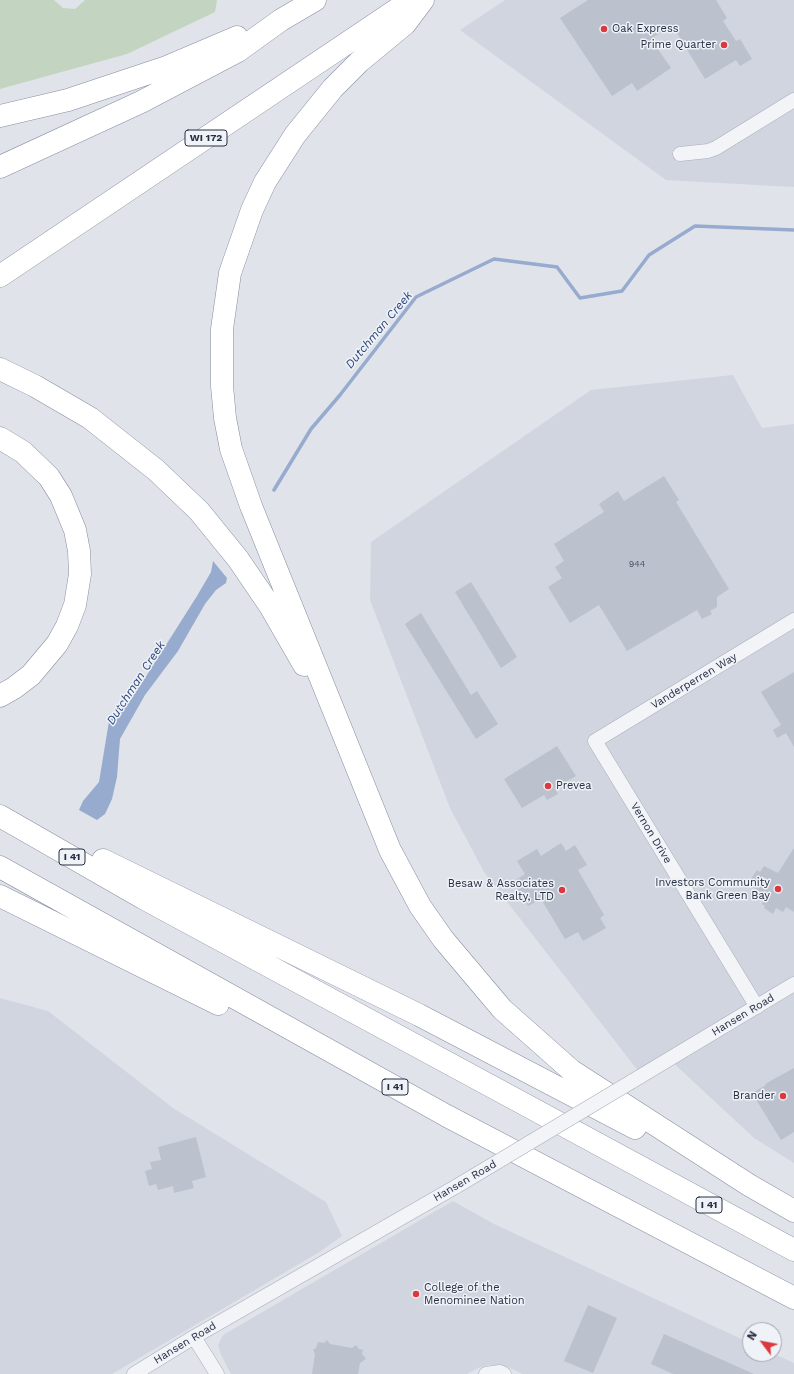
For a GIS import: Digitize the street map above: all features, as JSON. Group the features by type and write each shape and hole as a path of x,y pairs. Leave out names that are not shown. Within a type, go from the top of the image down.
{"highway":[{"path":"0,167 141,102 238,51 281,20 315,0"},
{"name":"WI 172","path":"0,276 411,0"},
{"path":"423,0 406,24 359,62 333,88 295,135 265,182 244,229 230,273 222,329 222,386 225,418 231,449 251,506 390,850 420,906 443,939 502,1009 572,1071 749,1185 794,1211"},
{"path":"0,116 68,100 164,68 281,20"},
{"path":"0,369 35,386 90,418 156,470 199,511 250,576 270,606 298,657 330,702"},
{"path":"0,438 22,452 49,477 61,496 75,530 80,551 80,574 75,605 68,626 57,644 31,675 14,688 0,696"},
{"path":"0,812 143,879 235,926 419,1015 609,1114 691,1160 749,1185"},
{"name":"I 41","path":"0,816 150,902 794,1250"},
{"name":"I 41","path":"0,867 447,1116 794,1298"},
{"path":"0,896 447,1116"}],"street":[{"path":"680,154 708,151 716,148 794,100"},
{"name":"Vanderperren Way","path":"595,742 794,620"},
{"name":"Vernon Drive","path":"595,742 757,1007"},
{"name":"Hansen Road","path":"134,1374 194,1337 457,1186 794,984"},
{"path":"194,1337 217,1374"},
{"path":"486,1374 500,1372 504,1374"}],"shaded area":[{"path":"505,0 794,0 794,187 666,180 460,30"},
{"path":"733,375 762,428 794,424 794,1163 754,1138 669,1059 642,1076 484,872 450,808 370,600 371,542 591,390"},
{"path":"0,998 48,1011 173,1108 326,1202 342,1236 321,1251 112,1374 0,1374"},
{"name":"College of the Menominee Nation","path":"453,1201 494,1224 742,1339 742,1362 782,1362 782,1358 794,1363 794,1374 523,1374 508,1367 488,1365 467,1374 231,1374 221,1355 218,1345 223,1335"}],"green space":[{"path":"0,0 54,0 63,8 75,9 85,0 217,0 215,12 127,54 0,89"}],"water":[{"path":"213,561 227,578 226,583 216,590 205,604 178,651 145,695 120,739 117,777 112,799 105,814 97,820 79,810 83,801 99,782 109,721 129,702 145,678 211,572"}],"building":[{"path":"588,0 716,0 727,18 723,21 736,41 740,39 752,59 740,66 736,60 705,79 672,25 651,39 671,68 637,91 632,83 612,96 560,18"},
{"path":"664,476 679,500 676,502 729,589 717,597 717,607 710,611 712,614 702,619 697,610 627,651 599,605 570,623 548,587 562,578 555,567 564,561 554,544 604,512 599,504 618,491 624,501"},
{"path":"471,582 517,657 501,668 455,592"},
{"path":"421,613 471,695 477,691 498,724 476,739 405,624"},
{"path":"794,672 794,747 786,733 777,738 773,730 781,725 761,692"},
{"path":"557,746 576,776 555,788 558,794 547,800 544,795 522,808 504,779"},
{"path":"561,843 566,851 575,845 587,865 578,870 604,915 600,918 606,928 583,941 578,932 565,939 541,899 528,906 513,882 525,874 517,861 537,849 541,856"},
{"path":"794,848 794,912 786,907 783,912 776,908 773,914 764,908 765,906 762,904 764,900 758,897 761,892 751,886 753,882 750,880 757,870 760,872 764,866 778,873"},
{"path":"794,1068 794,1132 781,1140 752,1093"},
{"path":"196,1137 206,1177 192,1181 194,1188 174,1193 173,1186 158,1190 156,1184 149,1186 145,1171 152,1169 150,1162 161,1160 158,1147"},
{"path":"588,1305 617,1318 593,1373 564,1361"},
{"path":"664,1334 754,1374 673,1374 651,1364"},
{"path":"327,1340 330,1344 352,1348 356,1345 359,1349 363,1350 362,1354 366,1359 360,1363 358,1374 312,1374 315,1354 313,1350 316,1348 318,1342 324,1343"}],"waterway":[{"name":"Dutchman Creek","path":"274,490 311,429 340,395 416,297 494,259 557,267 580,298 622,291 649,255 695,226 794,230"}],"place":[{"name":"Oak Express","path":"604,29"},
{"name":"Prime Quarter","path":"724,45"},
{"name":"Prevea","path":"548,786"},
{"name":"Investors Community Bank Green Bay","path":"778,889"},
{"name":"Besaw & Associates Realty, LTD","path":"562,890"},
{"name":"Brander","path":"783,1096"},
{"name":"College of the Menominee Nation","path":"416,1294"}]}
